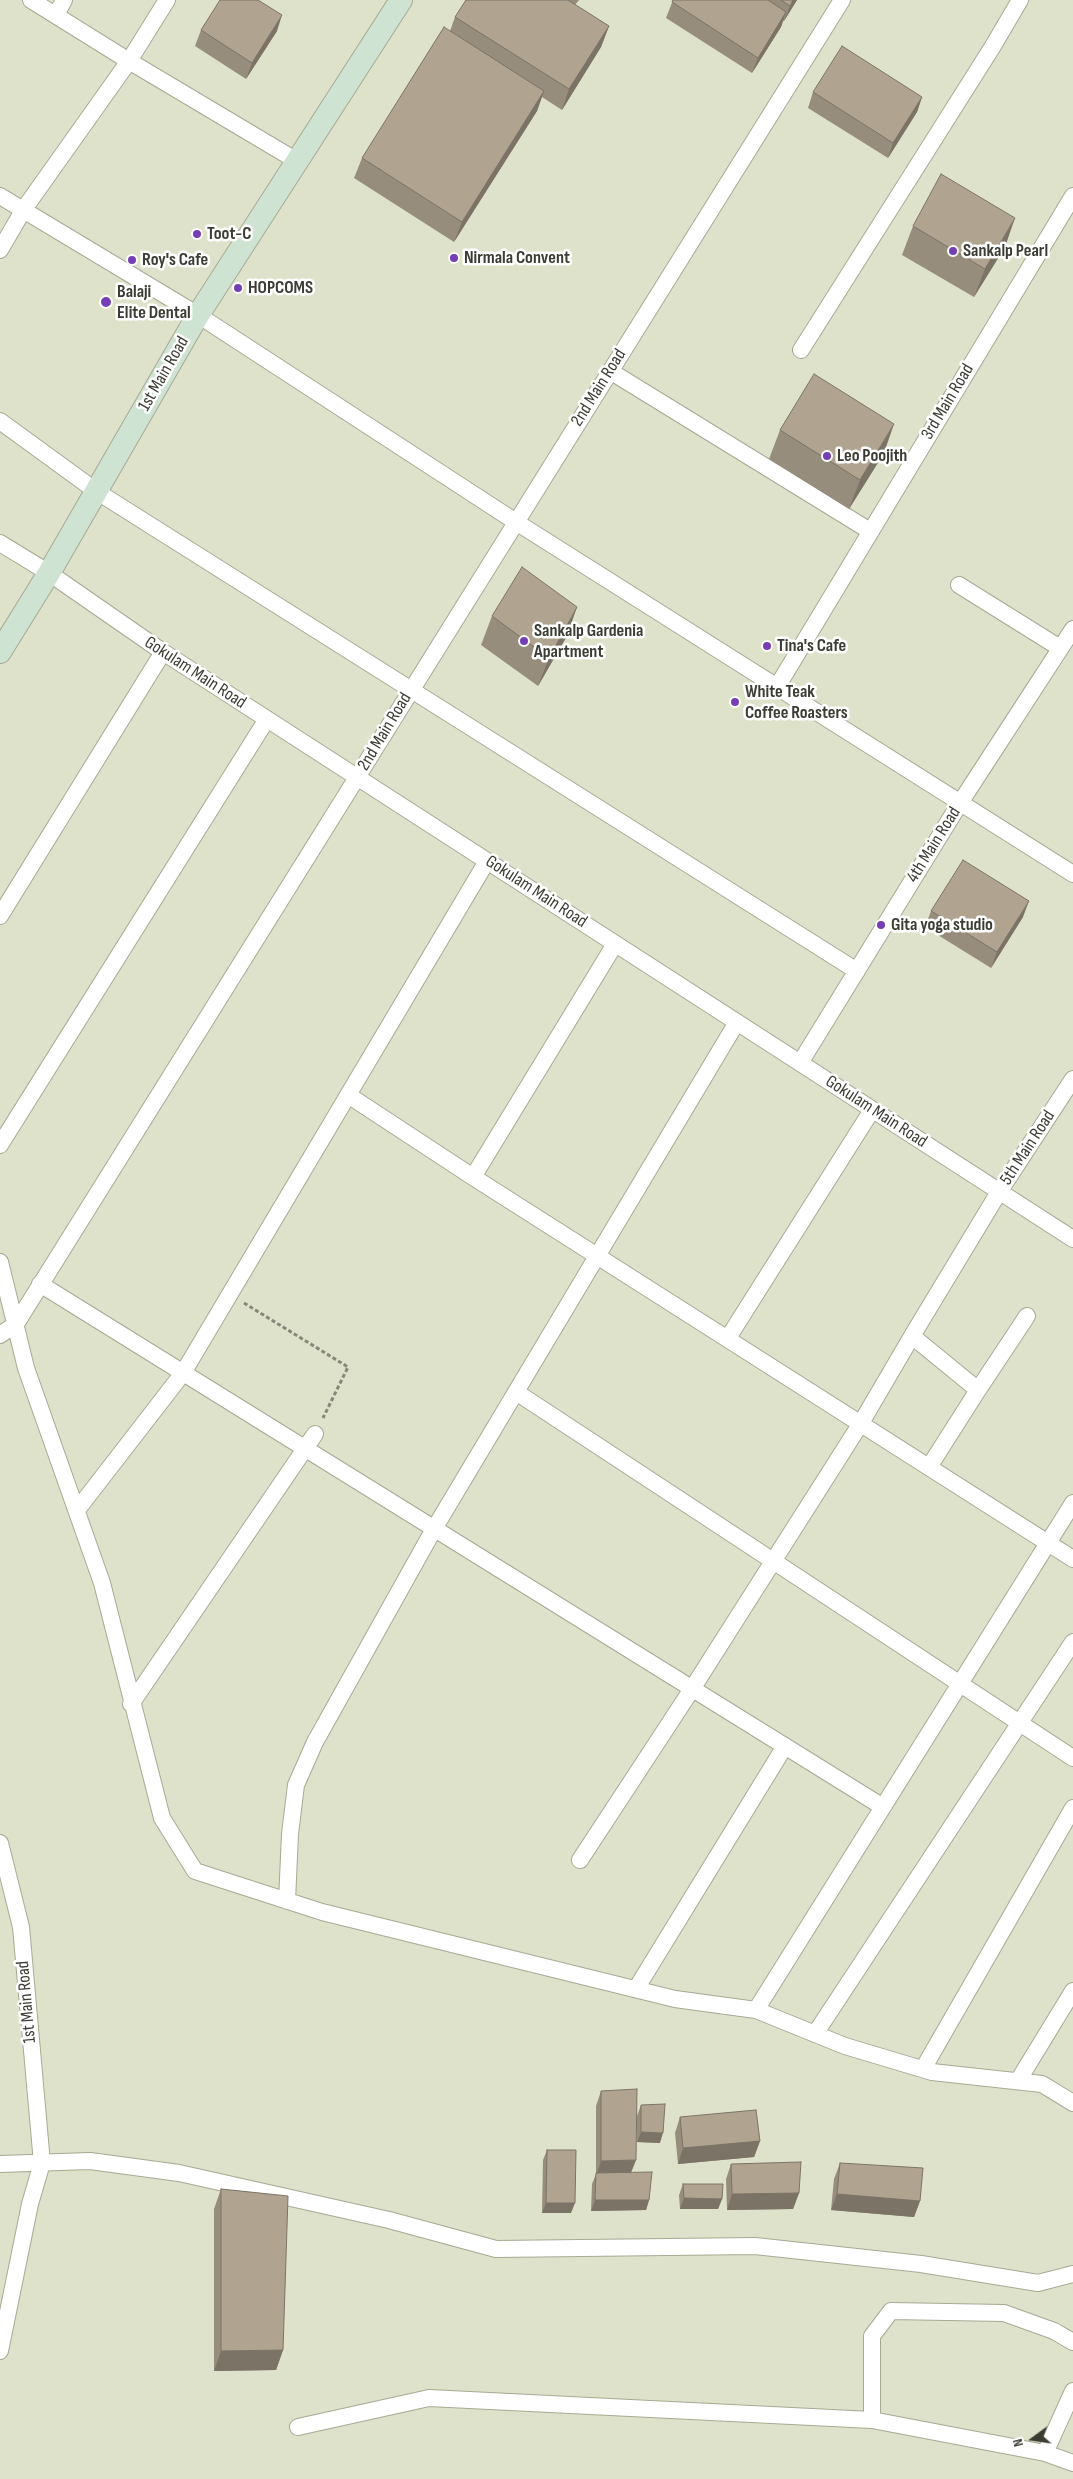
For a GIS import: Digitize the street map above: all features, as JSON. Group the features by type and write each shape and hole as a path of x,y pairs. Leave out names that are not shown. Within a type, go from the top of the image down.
{"main road":[{"name":"1st Main Road","path":"0,652 49,573 198,315 401,0"}],"street":[{"path":"31,0 297,161"},
{"path":"56,15 64,0"},
{"path":"0,250 24,209 129,61 167,0"},
{"name":"2nd Main Road","path":"16,1324 842,0"},
{"path":"801,350 994,46 1020,0"},
{"path":"0,196 198,315 516,522 1073,874"},
{"name":"3rd Main Road","path":"777,687 1073,196"},
{"path":"610,371 870,531"},
{"path":"0,421 96,492 857,971"},
{"name":"Gokulam Main Road","path":"0,543 49,573 163,652 357,778 1073,1239"},
{"path":"959,586 1060,648"},
{"name":"4th Main Road","path":"800,1063 960,802 1073,629"},
{"path":"0,916 163,652"},
{"path":"0,1145 267,719"},
{"path":"77,1510 183,1373 234,1297 348,1095 487,861"},
{"path":"473,1177 615,944"},
{"path":"288,1901 290,1834 296,1785 315,1742 434,1528 737,1022"},
{"name":"5th Main Road","path":"580,1860 692,1689 860,1423 1000,1192 1073,1079"},
{"path":"348,1095 473,1177 598,1254 1073,1559"},
{"path":"728,1338 872,1110"},
{"path":"0,1262 26,1368 102,1583 131,1704 162,1818 195,1872 322,1912 675,1999 756,2010 845,2046 923,2069 1042,2084 1073,2103"},
{"path":"40,1284 183,1373 311,1442 434,1528 883,1807"},
{"path":"929,1467 1027,1316"},
{"path":"0,1335 16,1324"},
{"path":"912,1336 978,1390"},
{"path":"516,1392 1073,1758"},
{"path":"131,1704 311,1442"},
{"path":"756,2010 1073,1502"},
{"path":"815,2034 1073,1642"},
{"path":"636,1989 785,1746"},
{"path":"923,2069 1073,1808"},
{"name":"1st Main Road","path":"0,1843 21,1927 42,2163"},
{"path":"1018,2081 1073,1991"},
{"path":"0,2164 90,2161 179,2173 389,2220 496,2249 755,2246 921,2264 1038,2283 1073,2274"},
{"path":"0,2351 30,2204 42,2163"},
{"path":"872,2420 872,2336 892,2311 1004,2313 1054,2331 1073,2342"},
{"path":"1045,2452 1073,2390"},
{"path":"298,2427 429,2398 872,2420 1045,2452 1073,2463"}],"path":[{"path":"234,1297 348,1367 311,1442"}],"building":[{"path":"220,0 258,0 282,15 252,63 201,30"},
{"path":"466,0 568,0 609,26 569,89 455,17"},
{"path":"673,0 768,0 786,12 758,58 672,2"},
{"path":"781,0 793,0 790,6"},
{"path":"444,27 544,91 462,222 362,158"},
{"path":"842,46 922,97 893,143 813,92"},
{"path":"941,174 1015,218 985,269 913,226"},
{"path":"814,374 894,424 860,480 780,430"},
{"path":"522,567 577,607 549,658 492,616"},
{"path":"963,860 1029,901 997,952 931,911"},
{"path":"637,2089 636,2160 601,2161 601,2091"},
{"path":"665,2104 663,2133 641,2132 641,2105"},
{"path":"756,2110 760,2141 683,2148 680,2117"},
{"path":"547,2150 576,2150 575,2203 546,2203"},
{"path":"801,2162 799,2193 732,2194 731,2164"},
{"path":"840,2163 923,2168 920,2201 837,2194"},
{"path":"652,2172 649,2200 595,2200 596,2173"},
{"path":"683,2184 723,2184 722,2199 684,2198"},
{"path":"221,2189 288,2196 283,2350 221,2351"}],"place":[{"name":"Toot-C","path":"197,234"},
{"name":"Sankalp Pearl","path":"953,251"},
{"name":"Nirmala Convent","path":"454,258"},
{"name":"Roy's Cafe","path":"132,260"},
{"name":"HOPCOMS","path":"238,288"},
{"name":"Balaji Elite Dental","path":"106,302"},
{"name":"Leo Poojith","path":"827,456"},
{"name":"Sankalp Gardenia Apartment","path":"524,641"},
{"name":"Tina's Cafe","path":"767,646"},
{"name":"White Teak Coffee Roasters","path":"735,702"},
{"name":"Gita yoga studio","path":"881,925"}]}
